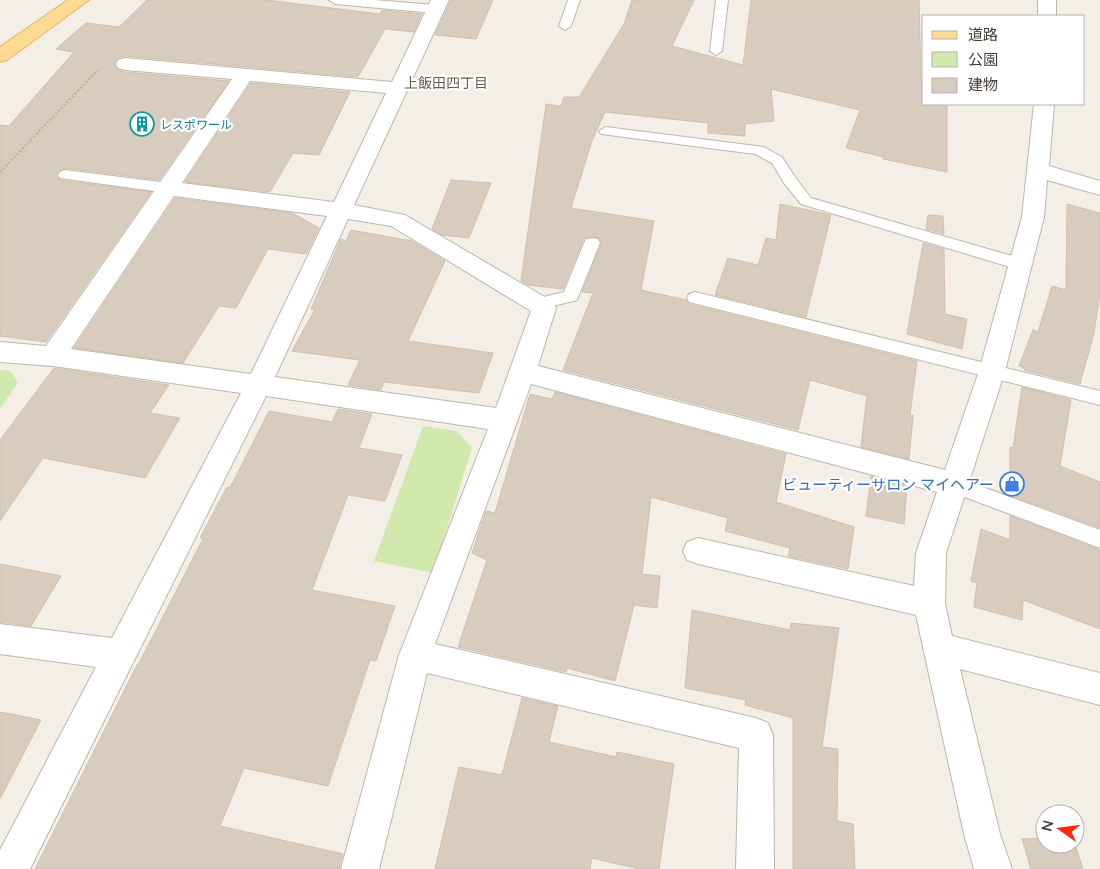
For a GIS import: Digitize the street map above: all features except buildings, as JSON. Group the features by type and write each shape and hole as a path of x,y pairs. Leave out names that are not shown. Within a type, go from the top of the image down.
{"main road":[{"path":"0,56 80,0"}],"street":[{"path":"1047,0 1047,15"},
{"path":"10,869 259,384 397,88 438,5"},
{"path":"125,64 397,88"},
{"path":"53,356 244,76"},
{"path":"993,869 982,834 929,604 931,553 992,371 1033,217 1044,105"},
{"path":"1038,170 1100,188"},
{"path":"168,188 340,210 397,220 544,308 523,372 415,655 360,869"},
{"path":"0,352 53,356 504,420"},
{"path":"523,372 953,484"},
{"path":"698,551 929,604"},
{"path":"0,639 121,656"},
{"path":"938,648 1100,689"},
{"path":"415,655 756,735 755,869"}],"lane":[{"path":"335,0 438,5"},
{"path":"565,26 574,0"},
{"path":"716,51 722,0"},
{"path":"606,131 759,150 777,160 789,180 806,201 1020,264"},
{"path":"65,175 168,188"},
{"path":"537,304 571,296 592,243"},
{"path":"694,298 1100,398"},
{"path":"953,484 1099,538"}],"path":[{"path":"0,172 99,69 125,64"}],"green space":[{"path":"0,370 11,371 18,383 0,409"},
{"path":"423,426 457,431 472,448 433,573 374,561"}],"place":[{"name":"レスポワール","path":"142,124"},
{"name":"ビューティーサロン マイヘアー","path":"1012,484"}],"district":[{"name":"上飯田四丁目","path":"446,82"}]}
